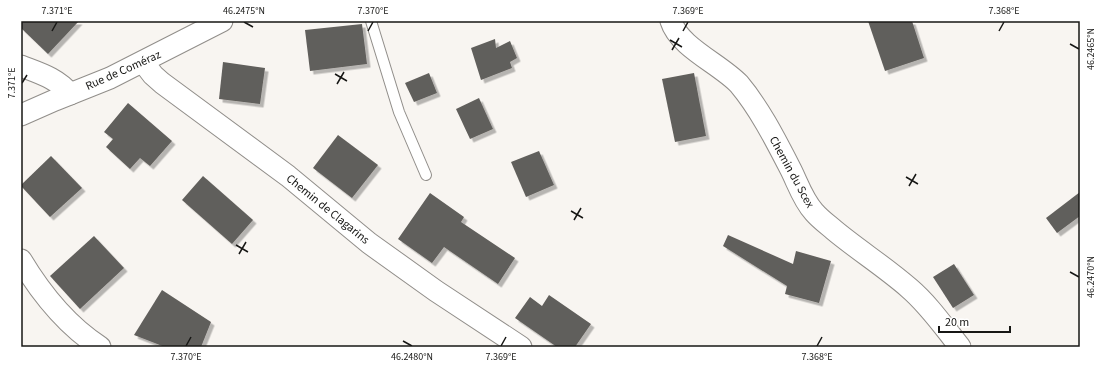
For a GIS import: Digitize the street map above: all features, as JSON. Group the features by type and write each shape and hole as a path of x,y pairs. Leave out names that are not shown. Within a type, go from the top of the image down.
{"street":[{"name":"Rue de Coméraz","path":"21,115 110,78 222,21"},
{"name":"Chemin du Scex","path":"671,21 672,26 680,37 726,73 744,91 753,103 779,147 804,199 814,212 847,240 909,287 937,318 960,347"},
{"name":"Chemin de Clagarins","path":"143,62 152,75 288,176 369,243 436,291 521,347"},
{"path":"21,66 52,78 64,87 70,94"},
{"path":"21,260 35,284 68,322 100,347"}],"lane":[{"path":"371,21 399,112 426,175"}],"building":[{"path":"21,21 79,21 48,54 21,28"},
{"path":"868,21 912,21 924,58 885,71"},
{"path":"362,24 367,64 310,71 305,30"},
{"path":"495,39 496,48 510,41 517,58 510,62 512,68 481,80 471,48"},
{"path":"223,62 265,68 260,104 219,99"},
{"path":"429,73 437,93 414,102 405,83"},
{"path":"694,73 706,136 675,142 662,79"},
{"path":"479,98 493,129 470,139 456,109"},
{"path":"128,103 172,141 150,166 140,158 130,169 106,147 113,139 104,132"},
{"path":"338,135 378,165 352,198 313,168"},
{"path":"539,151 554,185 526,197 511,162"},
{"path":"51,156 82,188 50,217 21,185"},
{"path":"203,176 253,220 232,244 182,200"},
{"path":"1080,192 1080,216 1057,233 1046,218"},
{"path":"430,193 464,217 461,222 515,258 498,284 444,247 432,263 398,239"},
{"path":"728,235 793,264 796,251 831,261 819,303 785,294 787,286 723,246"},
{"path":"94,236 124,268 80,309 50,276"},
{"path":"954,264 974,295 953,308 933,277"},
{"path":"162,290 211,322 201,347 165,347 134,335"},
{"path":"549,295 591,324 575,347 557,347 515,318 530,297 542,306"}]}
